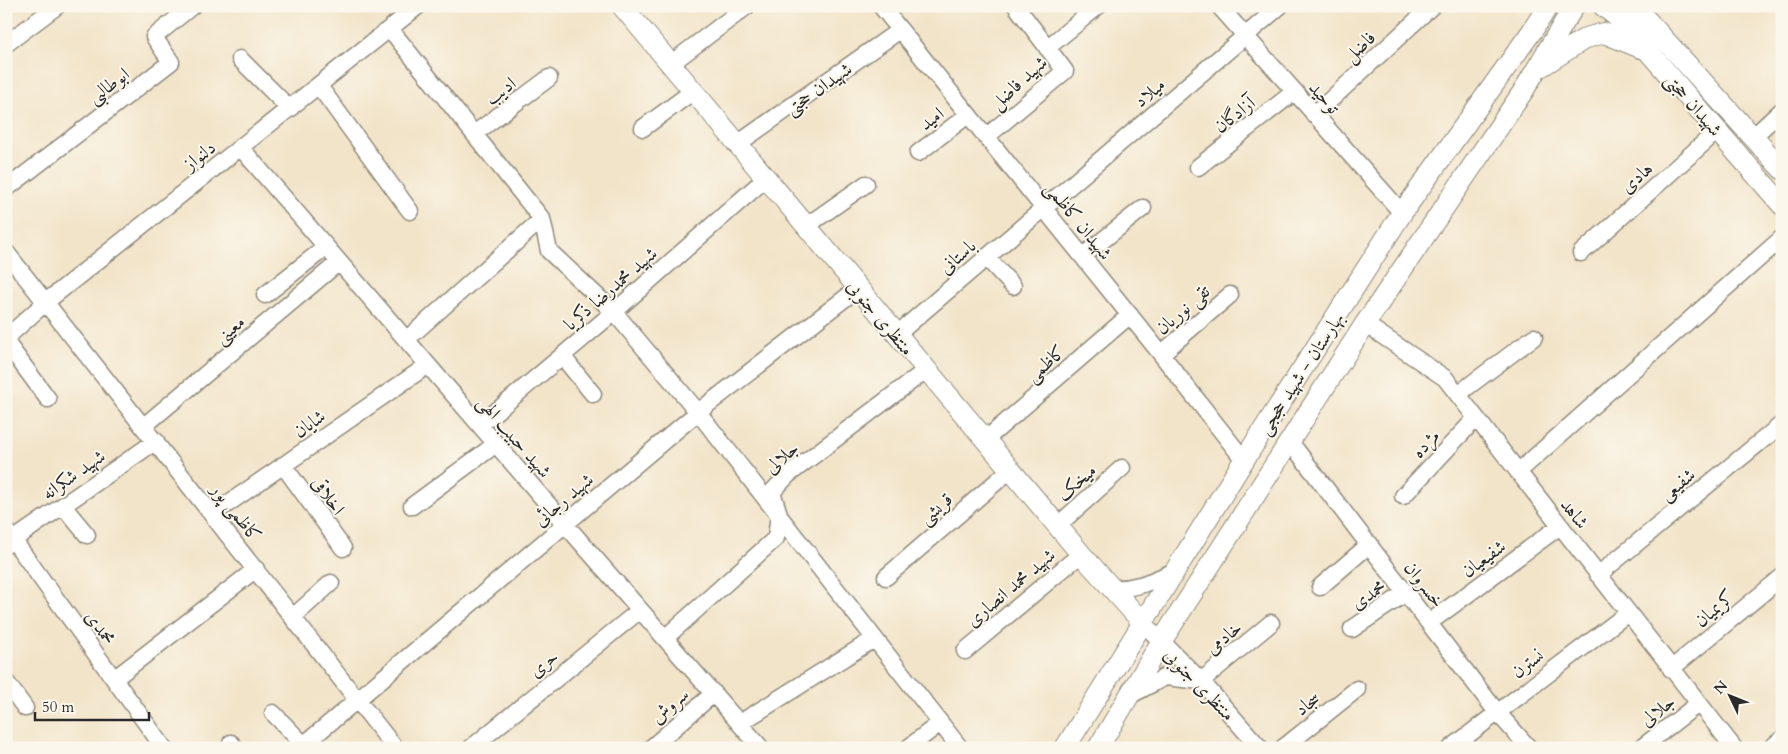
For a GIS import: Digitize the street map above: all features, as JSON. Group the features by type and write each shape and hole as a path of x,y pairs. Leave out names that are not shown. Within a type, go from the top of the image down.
{"main road":[{"name":"منتظری جنوبی","path":"622,6 736,145 1057,526 1143,623"},
{"path":"1532,31 1535,6"},
{"name":"بهارستان - شهید حججی","path":"1065,748 1174,571 1402,213 1548,6"},
{"name":"بهارستان - شهید حججی","path":"1098,748 1161,642 1291,443 1365,324 1524,90 1574,6"},
{"name":"شهیدان حجتی","path":"1603,6 1617,17 1648,51 1782,205"},
{"name":"شهیدان حجتی","path":"1641,10 1782,169"},
{"path":"1524,90 1542,66 1586,38 1604,33 1648,51"}],"street":[{"name":"ابوطالبی","path":"6,189 171,62 154,37 192,6"},
{"name":"دلنواز","path":"6,338 47,301 418,6"},
{"path":"670,65 747,6"},
{"name":"شهیدان کاظمی","path":"881,6 1162,354 1244,460"},
{"name":"شهید فاضل","path":"986,137 1065,71 1016,6"},
{"path":"1047,48 1098,6"},
{"name":"توحید","path":"1219,6 1402,213"},
{"name":"میلاد","path":"1044,208 1280,6"},
{"name":"فاضل","path":"1314,115 1432,6"},
{"path":"6,44 48,9"},
{"path":"390,29 542,219 549,251 614,312 698,412 960,748"},
{"name":"شهیدان حجتی","path":"736,145 900,30"},
{"path":"240,59 290,109"},
{"name":"ادیب","path":"474,134 549,78"},
{"path":"319,86 410,211"},
{"path":"643,128 692,92"},
{"name":"آزادگان","path":"1198,167 1294,92"},
{"path":"1753,137 1782,110"},
{"name":"امید","path":"918,153 968,115"},
{"name":"هادی","path":"1581,253 1717,131"},
{"name":"شهید حبیب الهی","path":"241,148 565,524 762,748"},
{"name":"شهید محمدرضا ذکریا","path":"480,425 614,312 765,179"},
{"path":"805,227 866,184"},
{"name":"باستانی","path":"896,335 1044,208"},
{"path":"1083,256 1143,208"},
{"path":"406,340 542,219"},
{"path":"1518,472 1782,238"},
{"path":"265,296 326,247"},
{"path":"986,257 1013,286"},
{"name":"کاظمی پور","path":"10,262 47,301 395,748"},
{"name":"معینی","path":"144,426 339,262"},
{"name":"شهید رجائی","path":"302,746 698,412 857,289"},
{"name":"تقی نوریان","path":"1162,354 1230,295"},
{"name":"کاظمی","path":"985,440 1130,316"},
{"name":"شاهد","path":"1365,324 1445,378 1734,748"},
{"path":"1458,394 1534,337"},
{"path":"6,342 48,400"},
{"path":"562,356 593,394"},
{"name":"شایان","path":"213,514 428,365"},
{"name":"جلالی","path":"665,638 776,538 779,514 772,492 788,475 926,370"},
{"name":"مژده","path":"1403,496 1476,418"},
{"name":"شفیعی","path":"1598,575 1782,424"},
{"name":"شهید شکرانه","path":"9,539 63,506 156,441"},
{"name":"خسروان","path":"1291,443 1430,622 1496,711 1530,748"},
{"path":"412,506 496,444"},
{"name":"اخلاقی","path":"283,465 343,548"},
{"name":"میخک","path":"1057,526 1122,468"},
{"name":"قریشی","path":"886,577 1010,470"},
{"path":"63,506 87,535"},
{"name":"شفیعیان","path":"1430,622 1560,526"},
{"name":"محمدی","path":"9,539 164,748"},
{"path":"1320,586 1370,544"},
{"name":"شهید محمد انصاری","path":"966,651 1081,554"},
{"path":"114,679 256,569"},
{"path":"1110,588 1127,589 1144,586 1174,571"},
{"name":"کریمیان","path":"1671,669 1782,578"},
{"path":"293,617 331,583"},
{"name":"محمدی","path":"1352,629 1407,592"},
{"name":"حری","path":"471,748 640,610"},
{"name":"نسترن","path":"1451,748 1496,711 1628,613"},
{"name":"خادمی","path":"1201,681 1271,622"},
{"name":"منتظری جنوبی","path":"1143,623 1201,681 1260,748"},
{"path":"740,723 874,639"},
{"path":"1129,696 1166,677 1201,681"},
{"path":"6,682 25,708"},
{"name":"سجاد","path":"1282,748 1357,689"},
{"name":"سروش","path":"652,748 714,693"},
{"name":"جلالی","path":"1641,748 1698,704"},
{"path":"273,713 302,746"},
{"path":"908,748 940,723"},
{"path":"1770,748 1782,739"}]}
